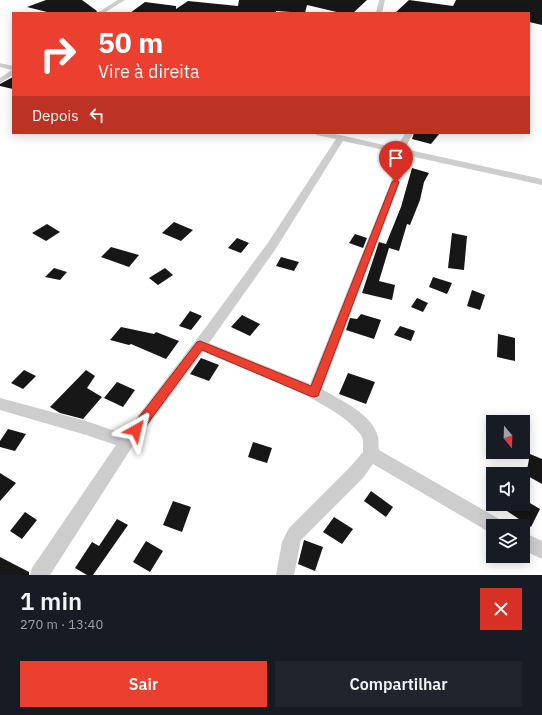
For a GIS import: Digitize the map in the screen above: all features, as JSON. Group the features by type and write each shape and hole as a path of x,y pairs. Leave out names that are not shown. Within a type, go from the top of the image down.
{"street":[{"path":"102,12 122,0"},
{"path":"379,12 382,0"},
{"path":"0,65 12,68"},
{"path":"0,81 12,73"},
{"path":"323,134 542,182"},
{"path":"314,392 404,152 409,134"},
{"path":"39,575 127,442 271,247 341,138"},
{"path":"200,345 314,392 352,414 366,429 370,437 371,454 357,472 295,534 291,542 285,575"},
{"path":"0,404 86,428 127,442"},
{"path":"371,454 486,521"},
{"path":"530,544 542,550"}],"building":[{"path":"46,0 82,0 97,11 47,12 27,7"},
{"path":"239,0 367,0 354,12 337,12 307,5 305,12 131,12 145,2 176,6 176,9 188,1 238,6"},
{"path":"409,0 453,6 456,0 542,0 542,25 530,22 530,12 396,12"},
{"path":"12,78 12,89 0,86 0,84"},
{"path":"414,134 439,134 431,144 412,139"},
{"path":"412,168 429,173 424,182 420,200 410,225 407,224 399,251 389,248 379,281 395,285 392,300 362,293 379,242 386,244 401,207"},
{"path":"174,222 193,230 181,241 162,233"},
{"path":"47,224 60,232 46,241 32,233"},
{"path":"452,233 467,236 464,270 448,268"},
{"path":"355,234 367,238 363,248 349,243"},
{"path":"237,238 249,243 241,253 228,248"},
{"path":"111,247 139,255 129,267 101,257"},
{"path":"281,257 299,262 294,271 276,266"},
{"path":"54,268 67,272 60,280 45,277"},
{"path":"165,268 173,275 158,285 149,278"},
{"path":"433,277 452,283 447,294 429,287"},
{"path":"472,290 485,295 480,310 467,306"},
{"path":"417,298 428,303 423,312 411,307"},
{"path":"190,311 202,316 191,330 179,326"},
{"path":"361,314 381,320 374,339 346,330 350,318 357,319"},
{"path":"242,315 260,324 250,336 231,327"},
{"path":"400,326 415,331 411,341 394,335"},
{"path":"121,327 154,334 156,332 179,341 166,359 131,344 129,345 110,340"},
{"path":"498,334 515,338 515,361 497,357"},
{"path":"201,358 219,365 209,381 190,374"},
{"path":"24,370 36,376 23,389 11,383"},
{"path":"86,370 95,376 87,388 102,397 83,419 60,413 50,407"},
{"path":"348,373 375,382 366,404 339,394"},
{"path":"117,382 135,390 123,407 104,398"},
{"path":"8,429 26,434 15,451 0,447 0,441"},
{"path":"253,442 272,448 267,463 248,457"},
{"path":"530,454 542,459 542,484 530,477 530,467 528,467"},
{"path":"0,473 16,483 0,501"},
{"path":"371,491 393,507 386,517 364,501"},
{"path":"173,501 191,507 182,532 163,525"},
{"path":"530,503 540,509 531,527 530,519 519,519 507,511 530,511"},
{"path":"25,512 37,520 22,539 10,531"},
{"path":"334,517 353,529 342,544 323,532"},
{"path":"117,519 128,525 93,575 87,575 75,568 92,542 99,546"},
{"path":"304,540 323,547 315,571 298,564"},
{"path":"146,541 163,551 150,572 133,562"},
{"path":"0,557 29,572 29,575 0,575"}],"route":[{"path":"136,430 200,345 314,392 396,182"}]}
